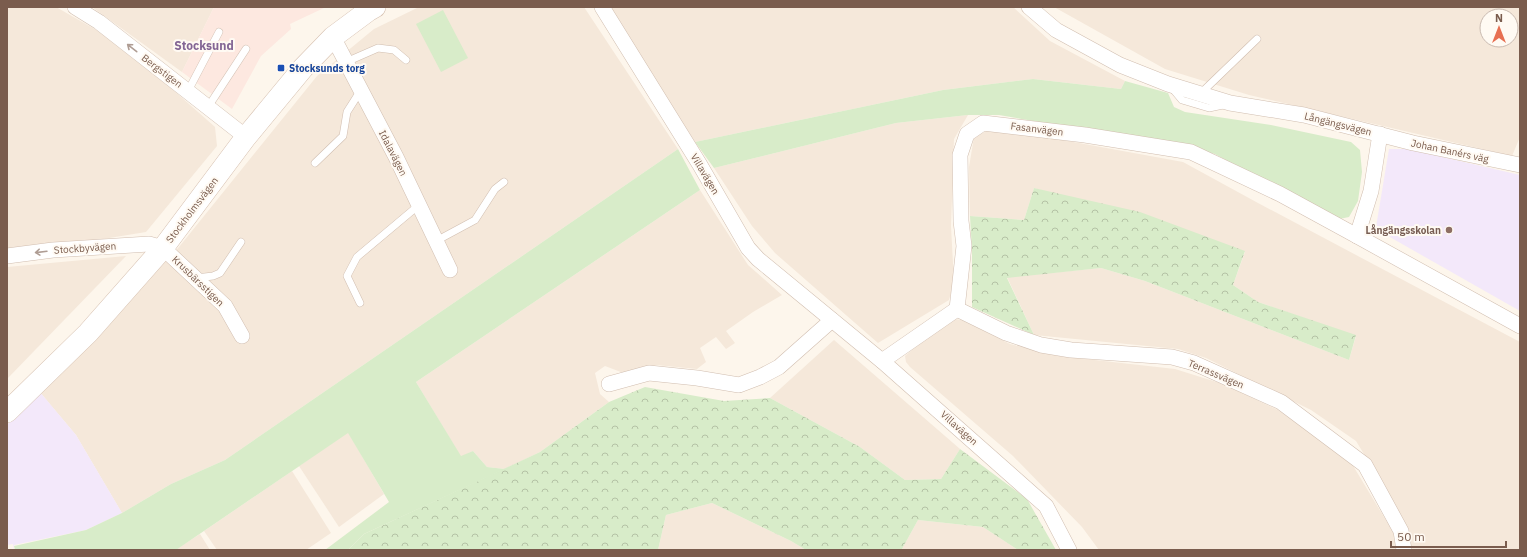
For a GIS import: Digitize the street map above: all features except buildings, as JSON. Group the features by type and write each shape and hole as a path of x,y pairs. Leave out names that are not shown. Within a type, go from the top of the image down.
{"street":[{"name":"Bergstigen","path":"75,7 99,22 246,137"},
{"name":"Stockholmsvägen","path":"7,412 88,333 163,248 246,137 303,68 333,37 375,7"},
{"name":"Villavägen","path":"602,7 696,158 748,248 758,259 882,361 1046,506 1069,550"},
{"name":"Långängsvägen","path":"1029,7 1056,30 1120,65 1168,84 1230,103 1304,115 1380,134 1372,191 1357,236"},
{"name":"Idalavägen","path":"333,37 396,157 450,270"},
{"name":"Fasanvägen","path":"956,309 964,246 961,221 960,155 967,134 983,122 1085,135 1191,152 1280,194 1357,236"},
{"name":"Johan Banérs väg","path":"1380,134 1413,143 1520,165"},
{"path":"1357,236 1520,326"},
{"name":"Stockbyvägen","path":"7,256 53,250 149,244 163,248"},
{"name":"Krusbärsstigen","path":"163,248 225,306 242,336"},
{"path":"882,361 956,309"},
{"name":"Terrassvägen","path":"956,309 1006,333 1042,345 1071,350 1172,357 1194,364 1281,402 1365,465 1401,531 1404,550"},
{"path":"609,384 649,373 697,378 738,385 760,377 779,367 832,320"}],"lane":[{"path":"187,90 219,32"},
{"path":"1200,94 1257,38"},
{"path":"346,62 378,48 394,50 406,60"},
{"path":"208,107 246,49"},
{"path":"1168,84 1182,100 1209,108 1230,103"},
{"path":"315,163 343,136 347,112 361,90"},
{"path":"436,242 475,220 495,189 504,182"},
{"path":"360,303 347,276 357,257 419,206"},
{"path":"196,278 213,276 220,273 241,242"}],"shaded area":[{"path":"7,7 56,7 98,31 172,89 215,127 217,146 146,232 60,246 7,249"},
{"path":"92,7 214,7 182,72"},
{"path":"214,7 326,7 290,24 291,29 261,56 232,109 182,72"},
{"path":"419,7 584,7 678,149 225,460 171,484 122,513 76,435 39,391 179,247 317,76 374,29"},
{"path":"609,7 1013,7 1050,41 1125,81 1121,89 1033,79 943,90 695,142"},
{"path":"1054,7 1520,7 1520,137 1512,156 1249,95 1165,69"},
{"path":"968,115 954,139 951,226 954,282 949,300 878,343 775,253 752,226 714,168 896,123"},
{"path":"987,131 1013,131 1183,162 1520,342 1520,550 1412,550 1406,530 1389,495 1356,441 1311,410 1206,358 1178,349 1034,335 1007,277 1101,268 1145,281 1349,360 1356,336 1258,302 1233,285 1245,252 1034,188 1024,220 970,216 969,167 974,137"},
{"name":"Långängsskolan","path":"1389,149 1408,149 1520,175 1520,311 1381,232 1376,227"},
{"path":"700,190 748,265 782,295 753,312 726,331 735,343 726,349 716,337 700,348 706,362 697,369 656,365 626,374 605,366 595,373 600,394 609,402 540,452 505,469 487,467 473,451 461,457 416,382"},
{"path":"126,256 7,379 7,267"},
{"path":"954,319 962,320 1010,344 1059,356 1175,369 1223,384 1278,410 1349,459 1396,537 1399,550 1099,550 1082,527 1013,456 906,362 905,356 936,329"},
{"path":"834,340 960,449 941,479 905,480 860,447 770,398"},
{"path":"39,391 76,435 122,513 86,530 14,545 14,550 13,544 7,545 7,425"},
{"path":"348,432 384,494 339,527 299,466"},
{"path":"292,471 331,533 306,550 217,550 204,531"},
{"path":"712,503 791,541 806,550 658,550 666,515"},
{"path":"918,520 983,527 1018,550 903,550 902,549"},
{"path":"200,534 210,550 175,550"}],"green space":[{"path":"443,10 468,58 441,72 416,24"},
{"path":"1033,79 1121,89 1125,81 1168,93 1174,107 1185,112 1271,125 1351,142 1360,150 1362,172 1358,201 1349,217 1334,220 1215,154 999,115 968,115 896,123 714,168 695,142 943,90"},
{"path":"678,149 700,190 416,382 461,456 473,451 487,467 505,469 364,534 348,550 325,550 389,502 348,433 176,550 15,550 14,546 86,530 122,513 171,484 225,460"},
{"path":"1034,188 1140,212 1245,251 1233,285 1258,302 1356,335 1349,360 1145,281 1101,268 1007,278 1034,335 972,307 972,251 970,216 1024,220"},
{"path":"645,387 724,401 770,398 860,447 905,480 941,479 960,449 1027,499 1056,550 1018,550 983,527 918,520 902,549 903,550 806,550 791,541 712,503 666,515 658,550 348,550 364,534 540,452 609,402"}],"place":[{"name":"Stocksunds torg","path":"281,68"},
{"name":"Långängsskolan","path":"1449,230"}],"district":[{"name":"Stocksund","path":"204,45"}]}
